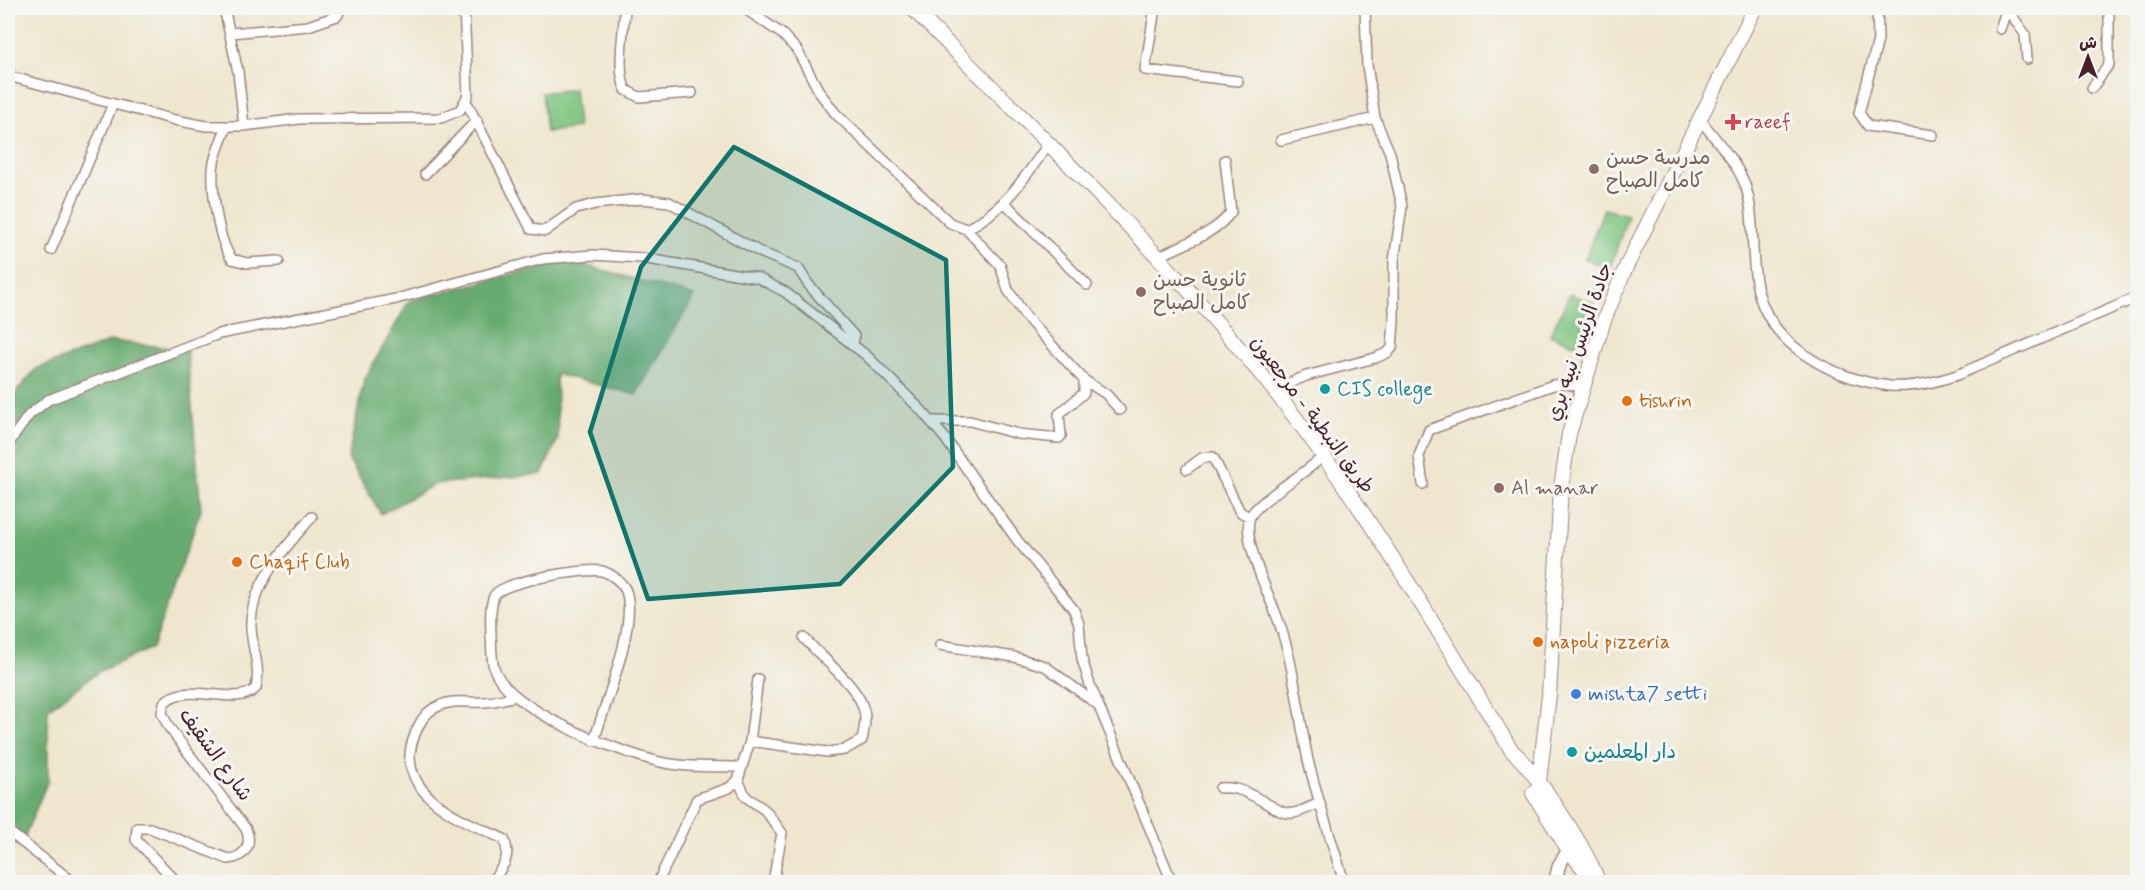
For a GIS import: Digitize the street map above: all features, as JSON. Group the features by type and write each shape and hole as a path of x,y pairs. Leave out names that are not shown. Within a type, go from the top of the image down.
{"main road":[{"name":"طريق النبطية - مرجعيون","path":"912,8 1049,143 1158,257 1273,390 1323,456 1371,527 1512,751 1519,769 1541,797 1598,882"},
{"name":"جادة الرئيس نبيه بري","path":"1541,797 1549,755 1547,719 1561,488 1569,434 1604,320 1626,267 1755,8"},
{"name":"طريق النبطية - مرجعيون","path":"1572,844 1594,882"}],"street":[{"path":"224,8 231,33 244,126"},
{"path":"231,33 308,26 337,15 341,8"},
{"path":"8,76 183,122 244,126 298,118 441,118 457,112 466,101 468,83 464,8"},
{"path":"626,8 622,77 626,90 639,98 692,93"},
{"path":"744,8 783,34 796,50 820,93 844,124 950,224 966,229 1000,265 1008,290 1034,328 1084,380 1100,389 1120,410"},
{"path":"1155,8 1145,70 1238,81"},
{"path":"1273,390 1306,376 1375,358 1392,348 1395,322 1394,261 1402,206 1390,153 1374,118 1367,65 1365,8"},
{"path":"1877,8 1878,40 1859,113 1868,126 1933,135"},
{"path":"2000,29 2007,8"},
{"path":"2007,8 2025,34 2027,59"},
{"path":"2092,88 2109,64 2109,8"},
{"path":"466,101 531,229 545,231 576,209 595,204 630,200 669,202 760,252 798,268 854,336 853,346"},
{"path":"51,250 113,104"},
{"path":"1281,140 1374,118"},
{"path":"1700,119 1736,166 1744,184 1757,290 1764,308 1787,343 1818,362 1890,386 1933,382 1957,375 2138,297"},
{"path":"425,174 477,120"},
{"path":"227,126 217,151 213,171 218,220 226,250 232,259 241,262 279,261"},
{"path":"966,229 978,224 1004,202 1049,143"},
{"path":"1158,257 1214,228 1231,212 1225,160"},
{"path":"1004,202 1087,285"},
{"path":"8,444 29,415 48,400 204,338 236,329 396,299 543,259 592,255 642,258 758,278 785,292 853,346 884,372 931,421 1017,540 1074,610 1079,624 1086,673 1172,882"},
{"path":"931,421 970,421 1018,434 1059,438 1062,427 1059,414 1084,393 1084,380"},
{"path":"1423,484 1419,456 1429,430 1553,385 1567,384 1583,388"},
{"path":"1323,456 1310,470 1257,507 1250,517 1250,539 1289,648 1308,760 1344,882"},
{"path":"1187,469 1202,458 1213,457 1240,512 1250,517"},
{"name":"شارع الشقيف","path":"177,882 136,840 137,828 150,828 228,859 241,856 246,850 249,838 246,830 168,726 162,713 164,703 178,694 244,695 256,688 259,670 252,636 252,610 273,567 312,517"},
{"path":"594,741 629,622 625,590 612,576 594,571 536,579 499,589 491,611 492,658 499,678 516,696 578,734 594,741 662,763 742,767"},
{"path":"750,741 827,752 844,750 861,740 864,730 863,706 849,687 804,638"},
{"path":"940,645 1014,657 1045,666 1100,707"},
{"path":"658,882 697,799 729,788 738,780 750,741 758,679"},
{"path":"491,882 505,865 508,854 504,839 457,818 429,797 411,771 409,757 417,727 437,706 450,702 485,702 516,696"},
{"path":"738,780 746,797 765,810 782,833 773,882"},
{"path":"1220,788 1244,790 1281,813 1294,813 1320,803"},
{"path":"8,831 73,882"},
{"path":"1555,882 1572,844"}],"highlighted area":[{"path":"734,147 946,260 953,467 840,584 648,599 590,432 641,267"}],"green space":[{"path":"574,89 578,128 546,132 542,93"},
{"path":"1604,209 1628,215 1610,268 1585,259"},
{"path":"566,260 695,296 636,395 556,374 558,439 542,474 435,484 381,514 348,458 364,380 409,301"},
{"path":"1570,294 1593,303 1576,345 1550,335"},
{"path":"112,341 187,350 201,510 152,648 98,672 48,709 48,780 21,845 8,832 8,402 36,369"}],"place":[{"name":"raeef","path":"1733,122"},
{"name":"مدرسة حسن كامل الصباح","path":"1594,169"},
{"name":"ثانوية حسن كامل الصباح","path":"1141,292"},
{"name":"CIS college","path":"1325,389"},
{"name":"tishrin","path":"1627,401"},
{"name":"Al manar","path":"1499,488"},
{"name":"Chaqif Club","path":"237,562"},
{"name":"napoli pizzeria","path":"1538,642"},
{"name":"mishta7 setti","path":"1576,694"},
{"name":"دار المعلمين","path":"1572,752"}]}
